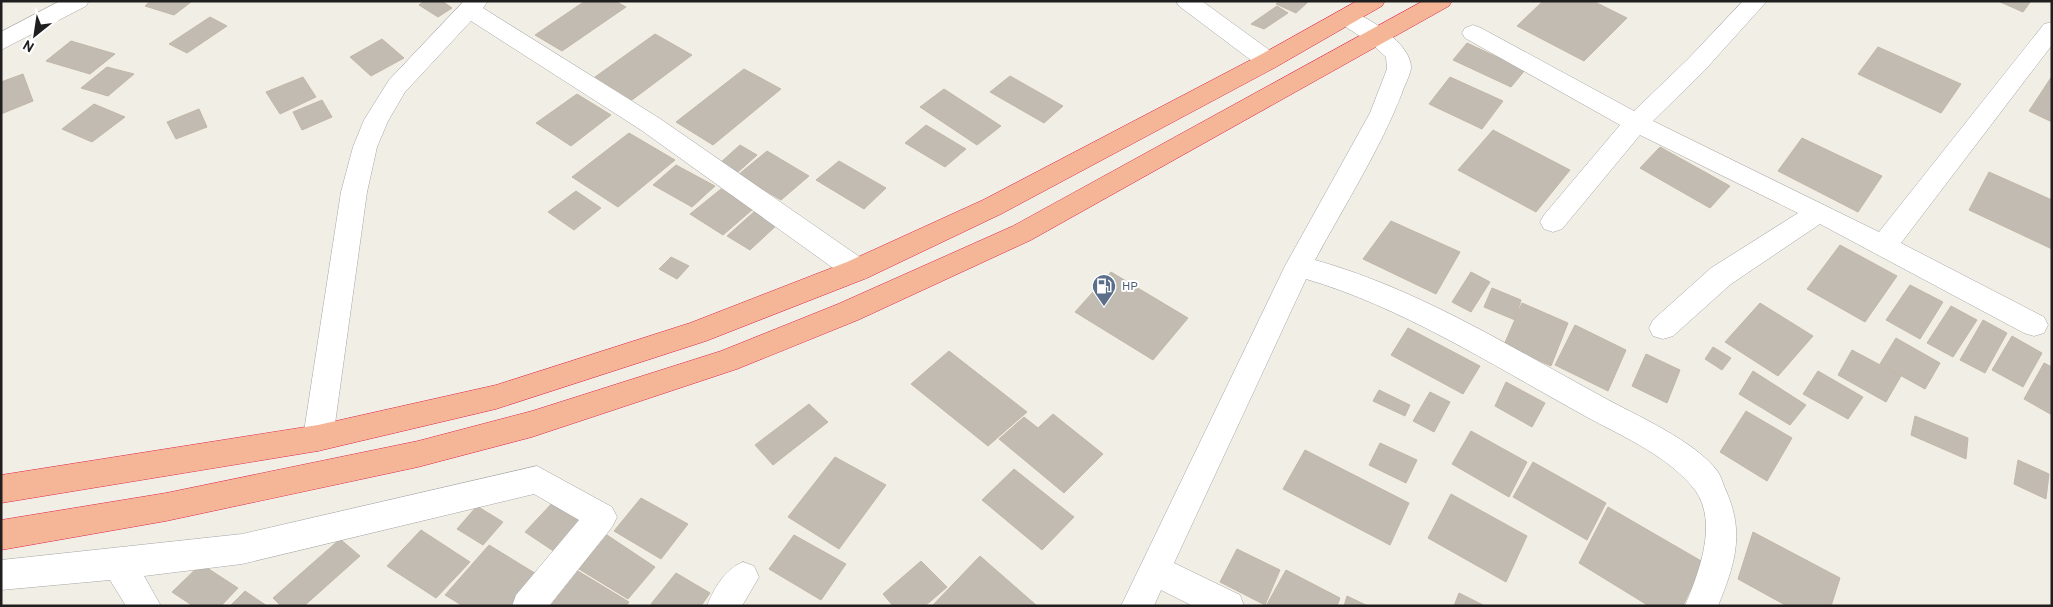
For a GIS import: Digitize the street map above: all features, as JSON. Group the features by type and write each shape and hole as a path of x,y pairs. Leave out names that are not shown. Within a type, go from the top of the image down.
{"highway":[{"path":"1,489 318,438 496,397 696,333 856,270 992,207 1268,61 1374,1"},
{"path":"1,535 28,532 166,507 418,454 532,424 727,361 848,312 1022,233 1378,38 1441,1"}],"street":[{"path":"1,42 78,1"},
{"path":"1187,1 1268,61"},
{"path":"1553,222 1636,123 1696,65 1756,1"},
{"path":"318,438 354,192 365,147 376,120 397,86 472,5 650,124 856,270"},
{"path":"1137,606 1298,266 1382,113 1399,68 1397,54 1378,38 1346,17"},
{"path":"1883,246 2052,29"},
{"path":"1473,33 1636,123 1819,212 2034,325"},
{"path":"1663,328 1721,276 1819,212"},
{"path":"1298,266 1351,281 1425,316 1486,347 1674,451 1707,482 1720,513 1721,536 1714,575 1701,606"},
{"path":"1,575 118,564 242,549 537,480 601,517 528,606"},
{"path":"118,564 145,606"},
{"path":"1154,570 1228,606"},
{"path":"723,606 743,577"}],"building":[{"path":"150,1 191,2 174,15 145,6"},
{"path":"424,1 442,1 452,8 438,17 419,5"},
{"path":"585,1 615,1 626,7 562,51 535,35"},
{"path":"1279,1 1309,1 1296,13 1276,4"},
{"path":"1543,1 1593,1 1627,18 1584,61 1517,26"},
{"path":"1998,1 2031,1 2023,12"},
{"path":"1277,6 1288,13 1264,29 1251,24"},
{"path":"210,17 227,26 187,53 169,44"},
{"path":"655,34 692,55 632,100 595,77"},
{"path":"382,39 404,58 371,76 350,57"},
{"path":"71,41 115,54 90,74 46,61"},
{"path":"1467,43 1525,70 1511,87 1453,60"},
{"path":"1878,47 1961,84 1941,113 1858,74"},
{"path":"107,67 134,74 108,96 81,88"},
{"path":"744,69 781,89 713,145 676,122"},
{"path":"23,74 33,101 1,114 1,82"},
{"path":"1010,76 1063,106 1044,123 990,92"},
{"path":"2052,76 2052,122 2029,111"},
{"path":"303,77 316,97 280,114 266,92"},
{"path":"1450,77 1503,101 1482,129 1429,104"},
{"path":"944,89 1001,126 977,145 920,107"},
{"path":"577,94 611,115 571,146 536,123"},
{"path":"322,100 332,117 302,130 293,112"},
{"path":"94,104 125,117 92,142 62,129"},
{"path":"199,109 207,127 176,139 167,122"},
{"path":"926,125 966,149 945,167 905,143"},
{"path":"1493,130 1570,170 1536,212 1458,170"},
{"path":"629,133 675,160 618,207 572,177"},
{"path":"1802,138 1882,176 1858,212 1778,171"},
{"path":"740,145 757,155 737,173 720,163"},
{"path":"1660,147 1730,186 1710,208 1640,168"},
{"path":"767,151 809,176 781,200 738,175"},
{"path":"839,161 886,188 864,209 816,180"},
{"path":"676,165 715,186 692,207 653,185"},
{"path":"1989,172 2052,200 2052,249 1969,210"},
{"path":"721,189 753,209 723,235 690,214"},
{"path":"576,191 601,208 574,230 548,212"},
{"path":"755,211 778,224 750,250 727,236"},
{"path":"1391,221 1460,252 1436,294 1363,259"},
{"path":"1840,245 1897,276 1865,322 1807,289"},
{"path":"671,257 689,266 677,279 659,269"},
{"path":"1111,272 1188,318 1153,360 1075,312"},
{"path":"1471,272 1490,282 1471,312 1452,302"},
{"path":"1910,285 1943,302 1920,339 1886,320"},
{"path":"1492,288 1521,300 1515,320 1484,307"},
{"path":"1522,303 1568,323 1551,366 1504,345"},
{"path":"1760,303 1813,336 1778,376 1725,342"},
{"path":"1951,306 1977,320 1953,357 1927,343"},
{"path":"1983,320 2007,333 1985,373 1960,360"},
{"path":"1575,325 1626,350 1608,391 1555,365"},
{"path":"1408,328 1480,366 1463,394 1391,355"},
{"path":"2012,336 2042,353 2023,387 1992,370"},
{"path":"1896,338 1940,363 1925,389 1880,364"},
{"path":"1713,347 1731,358 1722,370 1705,359"},
{"path":"1852,350 1901,376 1886,402 1838,375"},
{"path":"949,351 1027,412 988,446 911,384"},
{"path":"1646,354 1680,370 1667,403 1632,386"},
{"path":"2044,363 2052,367 2052,415 2024,399"},
{"path":"1753,371 1806,405 1790,425 1739,394"},
{"path":"1818,371 1863,397 1848,419 1803,394"},
{"path":"1506,382 1545,403 1532,427 1495,406"},
{"path":"1379,390 1410,405 1405,416 1373,401"},
{"path":"1430,392 1450,402 1434,432 1413,421"},
{"path":"809,404 828,422 773,465 755,445"},
{"path":"1746,411 1792,438 1767,481 1720,452"},
{"path":"1053,414 1103,454 1064,493 999,439 1024,417 1038,428"},
{"path":"1915,416 1968,438 1966,459 1911,435"},
{"path":"1471,431 1527,462 1509,497 1452,464"},
{"path":"1380,443 1417,460 1406,483 1369,465"},
{"path":"1305,450 1409,503 1390,545 1283,489"},
{"path":"835,457 886,485 839,549 788,517"},
{"path":"2018,460 2049,474 2046,499 2014,484"},
{"path":"1533,462 1606,503 1587,540 1513,497"},
{"path":"1014,469 1074,517 1042,550 982,500"},
{"path":"1451,494 1527,536 1506,582 1428,538"},
{"path":"641,498 688,524 661,559 614,531"},
{"path":"555,500 588,520 558,554 525,532"},
{"path":"477,506 503,522 483,545 457,529"},
{"path":"1608,507 1703,562 1683,606 1649,606 1579,563"},
{"path":"421,530 470,562 436,598 387,566"},
{"path":"1753,532 1840,578 1831,606 1787,606 1738,579"},
{"path":"607,535 655,567 628,599 579,569"},
{"path":"794,535 846,564 821,600 769,569"},
{"path":"340,539 360,556 304,606 281,606 273,598"},
{"path":"489,545 538,575 511,606 463,606 445,595"},
{"path":"1237,549 1280,570 1265,605 1220,582"},
{"path":"980,556 1036,605 933,605"},
{"path":"921,561 947,587 925,606 893,606 883,594"},
{"path":"201,564 238,588 221,606 193,606 172,592"},
{"path":"1286,570 1340,598 1337,606 1266,606"},
{"path":"578,571 629,602 626,606 551,605"},
{"path":"676,573 710,593 701,606 655,606 651,604"},
{"path":"245,591 267,606 230,606"},
{"path":"1459,593 1485,606 1454,606"},
{"path":"1347,596 1368,606 1344,606"}],"place":[{"name":"HP","path":"1104,307"}]}
